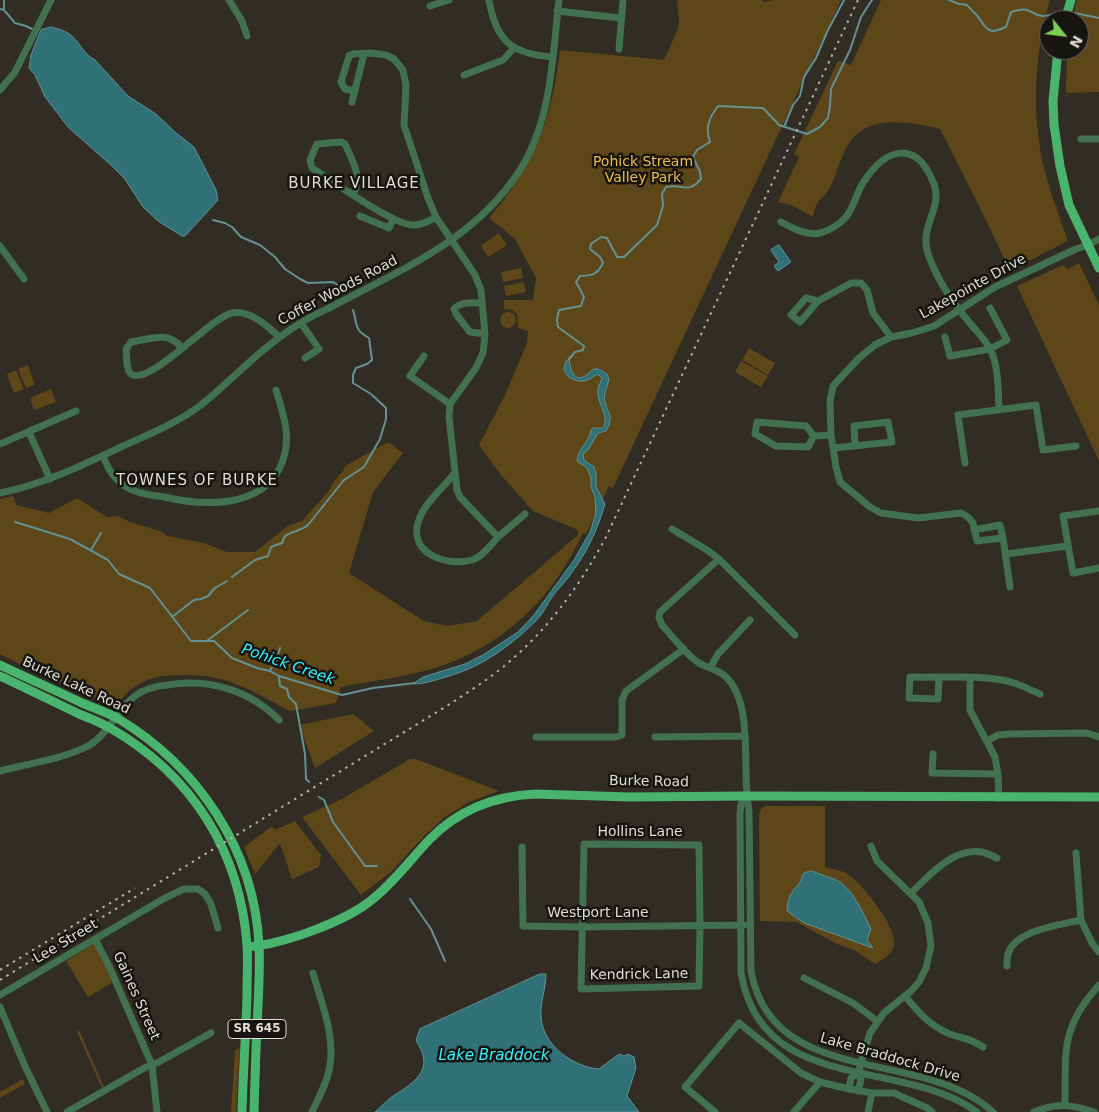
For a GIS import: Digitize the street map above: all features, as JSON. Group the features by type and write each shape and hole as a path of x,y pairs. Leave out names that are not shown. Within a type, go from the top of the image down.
{"main road":[{"path":"1057,60 1053,101 1057,150 1069,205 1099,268"},
{"name":"Burke Lake Road","path":"0,665 116,718 151,741 175,762 205,797 225,829 240,860 253,904 259,946 254,1112"},
{"name":"Burke Lake Road","path":"0,676 108,727 144,750 168,770 188,792 216,834 230,864 242,907 247,947 242,1112"},
{"name":"Burke Road","path":"247,947 274,942 335,922 360,909 385,888 444,827 466,812 493,801 516,796 535,794 638,797 1099,797"}],"street":[{"path":"0,90 15,72 51,0"},
{"path":"229,0 242,22 247,36"},
{"path":"430,6 449,0"},
{"path":"489,0 491,15 499,34 514,48 528,54 553,57"},
{"name":"Coffer Woods Road","path":"0,493 50,479 165,427 190,413 279,337 301,323 422,260 452,240 483,214 498,198 524,163 538,134 549,93 559,0"},
{"path":"620,49 623,0"},
{"path":"557,11 621,18"},
{"path":"464,75 503,60 514,48"},
{"path":"352,102 364,54"},
{"path":"355,91 345,89 341,82 349,56 386,54 403,70 406,85 404,125 409,143 436,217 475,275 481,290 485,334 483,353 466,384 450,404 449,417 456,490 460,497 498,537"},
{"path":"1081,139 1099,139"},
{"path":"353,194 358,183 358,176 344,143 317,144 310,160 312,168 353,194 393,219 412,226 436,217"},
{"path":"781,222 800,232 819,234 833,228 845,218 855,202 861,185 880,162 894,154 908,153 918,157 926,168 934,186 936,204 928,224 926,239 928,253 941,284 990,349 995,365 999,409"},
{"path":"360,216 389,228 393,219"},
{"name":"Lakepointe Drive","path":"974,530 973,523 968,517 961,514 918,518 881,513 870,507 840,482 831,435 830,400 834,386 859,358 891,337 934,326 994,287 1076,249 1088,246 1099,238"},
{"path":"0,246 24,279"},
{"path":"818,301 851,283 861,283 867,290 873,314 891,337"},
{"path":"482,303 462,303 454,309 470,332 485,334"},
{"path":"945,337 950,356 990,349 1007,340 990,308"},
{"path":"182,348 176,341 165,337 131,342 126,348 129,372 133,376 149,373 232,313 251,316 270,328 279,337"},
{"path":"301,323 319,349 306,358"},
{"path":"424,356 410,376 450,404"},
{"path":"103,456 112,476 128,488 138,492 193,502 221,502 242,499 259,490 274,478 285,454 285,422 276,390"},
{"path":"965,463 958,415 1036,405 1043,450 1076,446"},
{"path":"0,444 76,411"},
{"path":"757,422 806,426 814,436 808,447 776,446 755,434 757,422"},
{"path":"834,448 855,446 892,442 888,422 854,426 855,446"},
{"path":"29,432 50,479"},
{"path":"814,436 831,435"},
{"path":"454,474 425,507 417,524 416,533 420,544 425,552 432,557 441,560 471,560 478,557 524,514"},
{"path":"1099,511 1063,516 1073,573 1099,568"},
{"path":"1003,538 977,541 974,530 1000,526 1003,538 1006,554 1010,586"},
{"path":"672,529 719,559 795,635"},
{"path":"1006,554 1067,546"},
{"name":"Lake Braddock Drive","path":"719,559 660,612 659,618 662,625 695,660 724,675 735,690 744,718 746,796 749,810 751,966 753,982 767,1011 782,1029 799,1042 819,1052 946,1084 977,1099 993,1112"},
{"path":"710,668 718,654 750,620"},
{"path":"536,736 616,737 622,735 622,700 626,692 684,649"},
{"path":"939,678 938,699 909,698 910,678 939,678 986,678 1012,682 1040,694"},
{"path":"970,678 970,710 995,757 999,798"},
{"path":"0,771 67,754 86,747 108,727 128,702 140,692 156,686 190,682 216,685 242,694 262,705 279,720"},
{"path":"987,740 998,735 1009,734 1087,733 1099,737"},
{"path":"654,737 745,736"},
{"path":"933,754 932,773 998,774"},
{"name":"Lake Braddock Drive","path":"746,796 741,804 740,812 741,973 743,984 752,1005 767,1028 784,1044 804,1057 858,1073 943,1094 977,1112"},
{"name":"Hollins Lane","path":"583,927 584,844 699,845 700,925"},
{"path":"858,1091 860,1062 877,1020 905,996 923,975 931,946 926,916 919,902 877,861 871,846"},
{"name":"Westport Lane","path":"522,847 523,926 751,925"},
{"path":"911,893 938,868 954,858 965,854 983,852 997,858"},
{"path":"1076,853 1081,920 1092,943 1099,952"},
{"name":"Lee Street","path":"0,996 95,939 184,889 198,889 208,898 218,928"},
{"path":"1007,966 1008,953 1012,946 1024,936 1031,932 1081,920"},
{"name":"Kendrick Lane","path":"583,927 581,989 699,986 700,925"},
{"name":"Gaines Street","path":"95,939 109,966 152,1064 157,1112"},
{"path":"312,1112 327,1080 331,1047 329,1031 313,973"},
{"path":"804,978 853,1003 877,1020"},
{"path":"1065,1105 1066,1051 1070,1031 1080,1008 1099,985"},
{"path":"905,996 920,1014 934,1025 949,1033 970,1038 983,1047"},
{"path":"0,1008 47,1112"},
{"path":"715,1112 685,1087 740,1024 801,1072 820,1082 858,1091 894,1093 932,1112"},
{"path":"67,1112 152,1064 211,1034"},
{"path":"849,1089 851,1078 858,1073"},
{"path":"794,1112 820,1082"},
{"path":"868,1112 872,1093"},
{"path":"1034,1112 1048,1107 1065,1105 1094,1112"}],"green space":[{"name":"Pohick Stream Valley Park","path":"677,0 762,0 765,2 773,0 841,0 613,488 609,486 586,534 583,533 557,578 524,617 483,647 460,659 423,671 341,687 336,703 290,711 228,681 207,676 181,675 160,676 145,681 130,690 116,704 109,705 37,673 0,654 0,499 13,496 16,505 49,513 77,498 107,517 118,516 130,522 160,531 168,536 204,543 227,552 255,552 288,526 302,521 328,492 345,466 388,442 403,453 373,492 349,573 424,621 447,626 477,621 578,535 578,530 533,511 501,475 479,445 506,393 527,343 528,331 518,328 517,314 512,310 504,309 504,300 533,300 536,278 515,239 489,218 518,179 530,160 539,140 552,98 560,50 664,60 678,29"},
{"path":"881,0 1050,0 1048,10 1039,10 1036,107 1045,172 1068,241 1010,270 940,129 916,124 890,122 878,124 866,128 856,135 845,150 830,188 817,204 813,217 791,205 778,202 799,157 794,154 838,61 851,65"},
{"path":"1077,0 1099,0 1099,92 1066,93 1067,60 1089,60 1089,10 1074,10"},
{"path":"499,233 507,245 488,257 481,246"},
{"path":"1079,263 1099,305 1099,461 1017,286 1063,265 1068,269"},
{"path":"521,268 523,278 503,282 501,272"},
{"path":"524,282 526,292 506,296 504,286"},
{"path":"505,312 511,312 516,317 514,326 505,328 500,323 500,317"},
{"path":"749,348 775,363 768,375 742,360"},
{"path":"741,361 768,376 761,387 735,372"},
{"path":"28,365 35,385 26,388 18,369"},
{"path":"16,370 24,389 14,393 7,374"},
{"path":"51,389 56,402 34,410 30,398"},
{"path":"353,714 374,731 315,768 299,725"},
{"path":"410,759 416,759 499,791 469,802 445,817 425,835 391,872 361,895 302,817 340,800"},
{"path":"765,806 825,806 825,867 844,872 851,877 868,894 884,916 890,927 894,945 884,959 875,964 854,950 837,944 796,922 760,921 759,814"},
{"path":"295,821 321,855 319,867 292,879 280,843 255,874 244,847 272,826 275,830"},
{"path":"95,943 113,982 88,997 66,961"},
{"path":"79,1030 104,1087 102,1088 77,1032"},
{"path":"240,1048 236,1112 231,1112 235,1050"},
{"path":"23,1079 25,1084 0,1098 0,1092"}],"water":[{"path":"51,27 63,30 71,35 128,96 156,114 194,147 216,190 218,200 185,236 158,221 143,207 125,179 69,128 45,97 35,75 29,68 31,55 41,30"},
{"path":"779,245 791,262 778,271 774,266 779,262 771,250"},
{"path":"569,358 572,371 577,377 584,377 592,370 597,369 606,373 609,378 604,399 610,416 610,422 606,431 598,433 588,450 583,454 584,460 594,467 596,487 605,504 591,541 579,563 553,595 541,615 513,642 486,660 467,669 430,682 413,684 423,677 465,664 483,655 518,632 534,615 574,560 590,532 596,513 595,497 587,468 577,461 579,452 589,438 591,430 593,428 603,428 605,424 598,391 602,378 598,374 583,381 570,377 564,369 565,363"},
{"path":"812,871 834,879 852,894 871,929 867,940 873,948 804,923 787,911 793,890 799,884 804,873"},
{"name":"Lake Braddock","path":"540,974 546,974 541,1011 543,1027 553,1045 569,1059 579,1064 599,1069 619,1054 624,1056 628,1054 634,1057 636,1068 627,1096 639,1112 375,1112 419,1076 424,1063 422,1051 416,1040 420,1029"}],"waterway":[{"path":"4,0 4,10"},
{"path":"784,127 793,105 800,96 804,77 816,58 844,0"},
{"name":"Pohick Creek","path":"569,359 575,352 583,350 584,346 558,327 557,320 559,310 581,306 584,297 576,282 580,276 591,275 597,272 603,263 600,257 590,249 591,244 601,237 607,238 617,257 624,257 657,225 663,206 662,194 666,187 689,188 701,179 693,157 697,150 710,142 709,123 718,106 763,108 779,125 807,134 820,127 828,118 831,89 850,50 861,17 872,0"},
{"path":"949,0 967,5 986,28 991,31 1006,27 1011,12 1023,9 1039,15"},
{"path":"0,9 4,10 15,23 32,29"},
{"path":"1089,16 1099,18"},
{"path":"213,220 225,223 232,227 241,237 260,245 275,257 285,269 300,279 308,283 333,282 344,289"},
{"path":"232,577 255,560 268,556 271,547 282,543 285,536 308,525 344,480 364,467 380,439 386,419 386,408 371,394 353,383 353,375 356,368 372,360 369,338 358,329 353,310"},
{"name":"Pohick Creek","path":"15,522 70,539 108,560 119,574 150,588 191,641 214,641 232,658 279,676 342,695 373,688 415,683"},
{"path":"91,550 101,533"},
{"path":"172,617 194,600 208,596 215,588 227,581"},
{"path":"208,640 248,610"},
{"path":"270,670 276,662 280,648"},
{"path":"279,676 280,686 287,689 289,697 296,704 305,754 306,779 309,782"},
{"path":"319,797 324,800 333,822 365,866 377,866"},
{"path":"410,899 431,929 445,961"}],"railway":[{"path":"0,980 450,704 484,682 534,639 573,591 606,537 858,0"},
{"path":"0,970 135,888"}],"district":[{"name":"BURKE VILLAGE","path":"354,184"},
{"name":"TOWNES OF BURKE","path":"197,481"}]}
